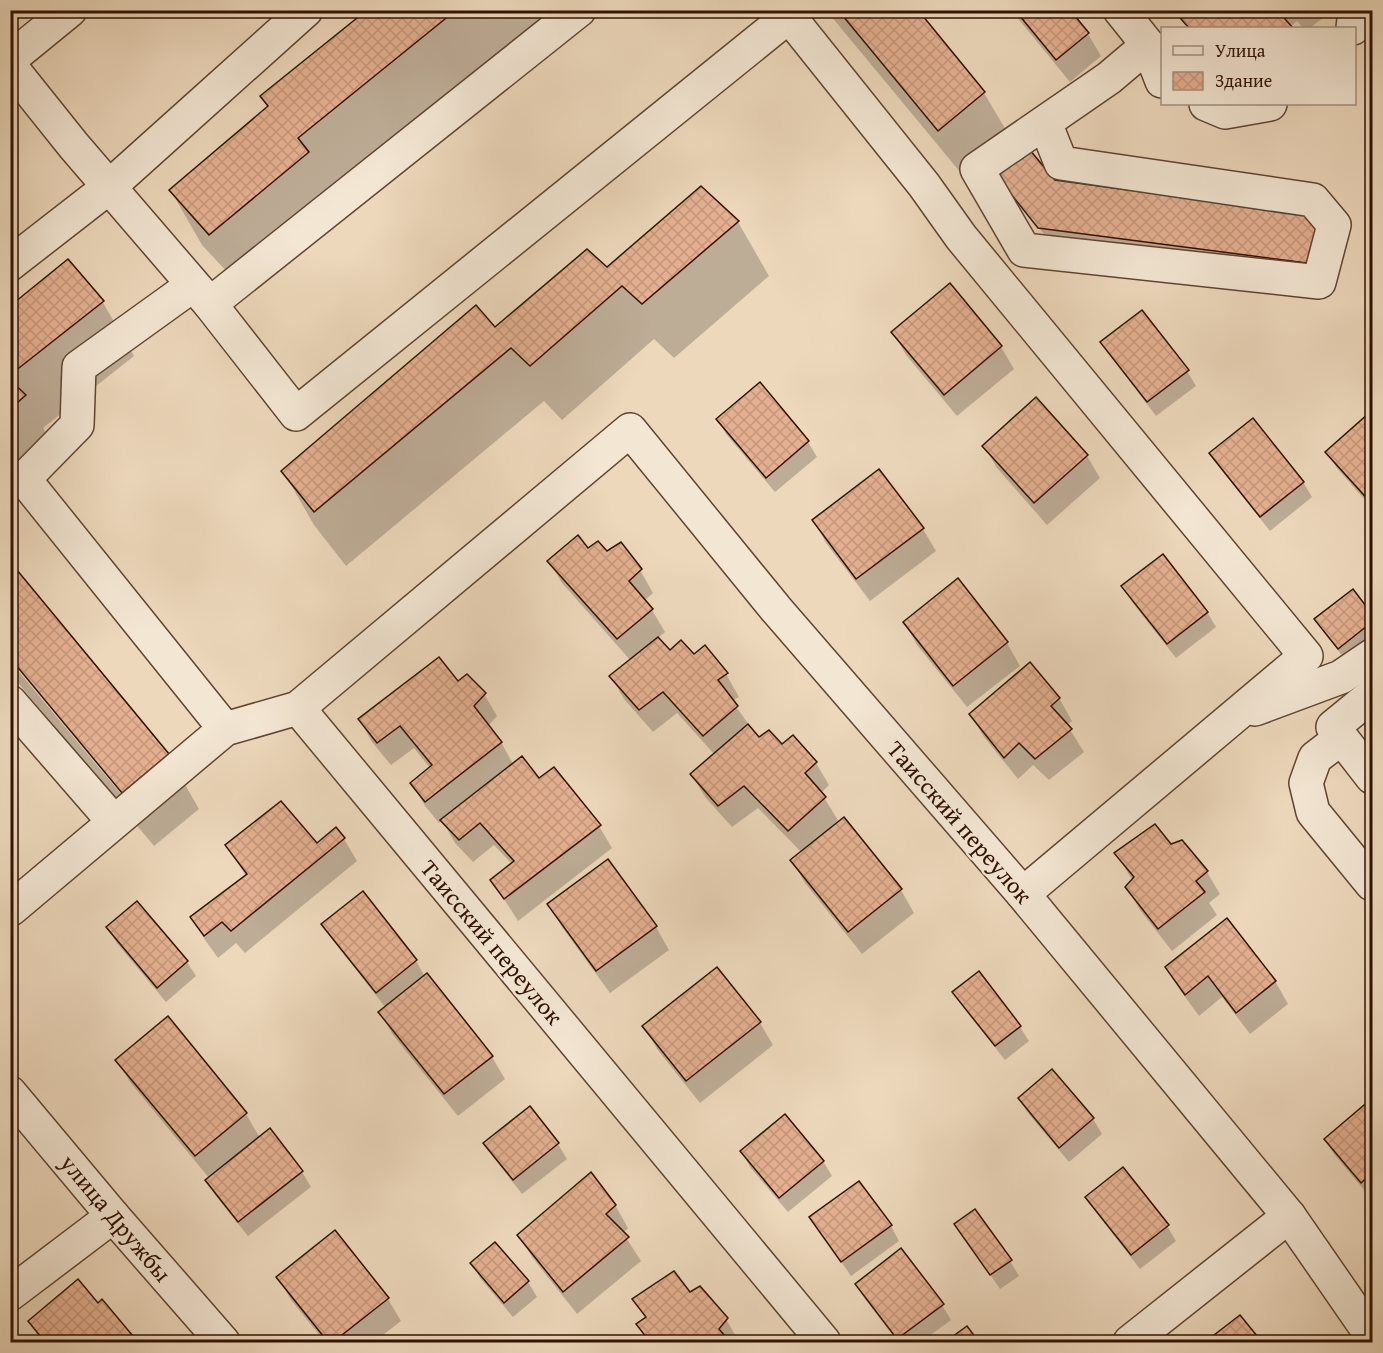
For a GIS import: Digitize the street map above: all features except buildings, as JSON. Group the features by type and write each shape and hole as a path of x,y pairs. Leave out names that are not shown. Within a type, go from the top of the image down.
{"street":[{"path":"10,44 52,10"},
{"path":"10,59 70,10"},
{"path":"10,264 109,187 306,10"},
{"path":"225,729 24,479 77,425 79,367 202,294 579,10"},
{"path":"1120,10 1148,45 1161,78"},
{"path":"1353,27 1355,10"},
{"path":"10,66 74,146 202,294 296,414 787,13 924,185 961,237 1306,656 1023,894"},
{"path":"1045,123 1061,163 1313,200 1334,225 1319,282 1024,250 977,169 1109,78 1148,45"},
{"path":"1208,105 1225,112 1264,105"},
{"name":"Таисский переулок","path":"824,1342 298,708 630,429 776,609 1023,894 1288,1216 1372,1336"},
{"path":"1228,720 1341,677 1372,656"},
{"path":"1372,695 1333,727 1372,777"},
{"path":"10,702 114,822"},
{"path":"11,909 225,729 298,708"},
{"path":"1341,738 1315,758 1306,783 1313,813 1372,884"},
{"name":"улица Дружбы","path":"10,1093 223,1342"},
{"path":"10,1294 113,1216"},
{"path":"1130,1342 1288,1216"}]}
